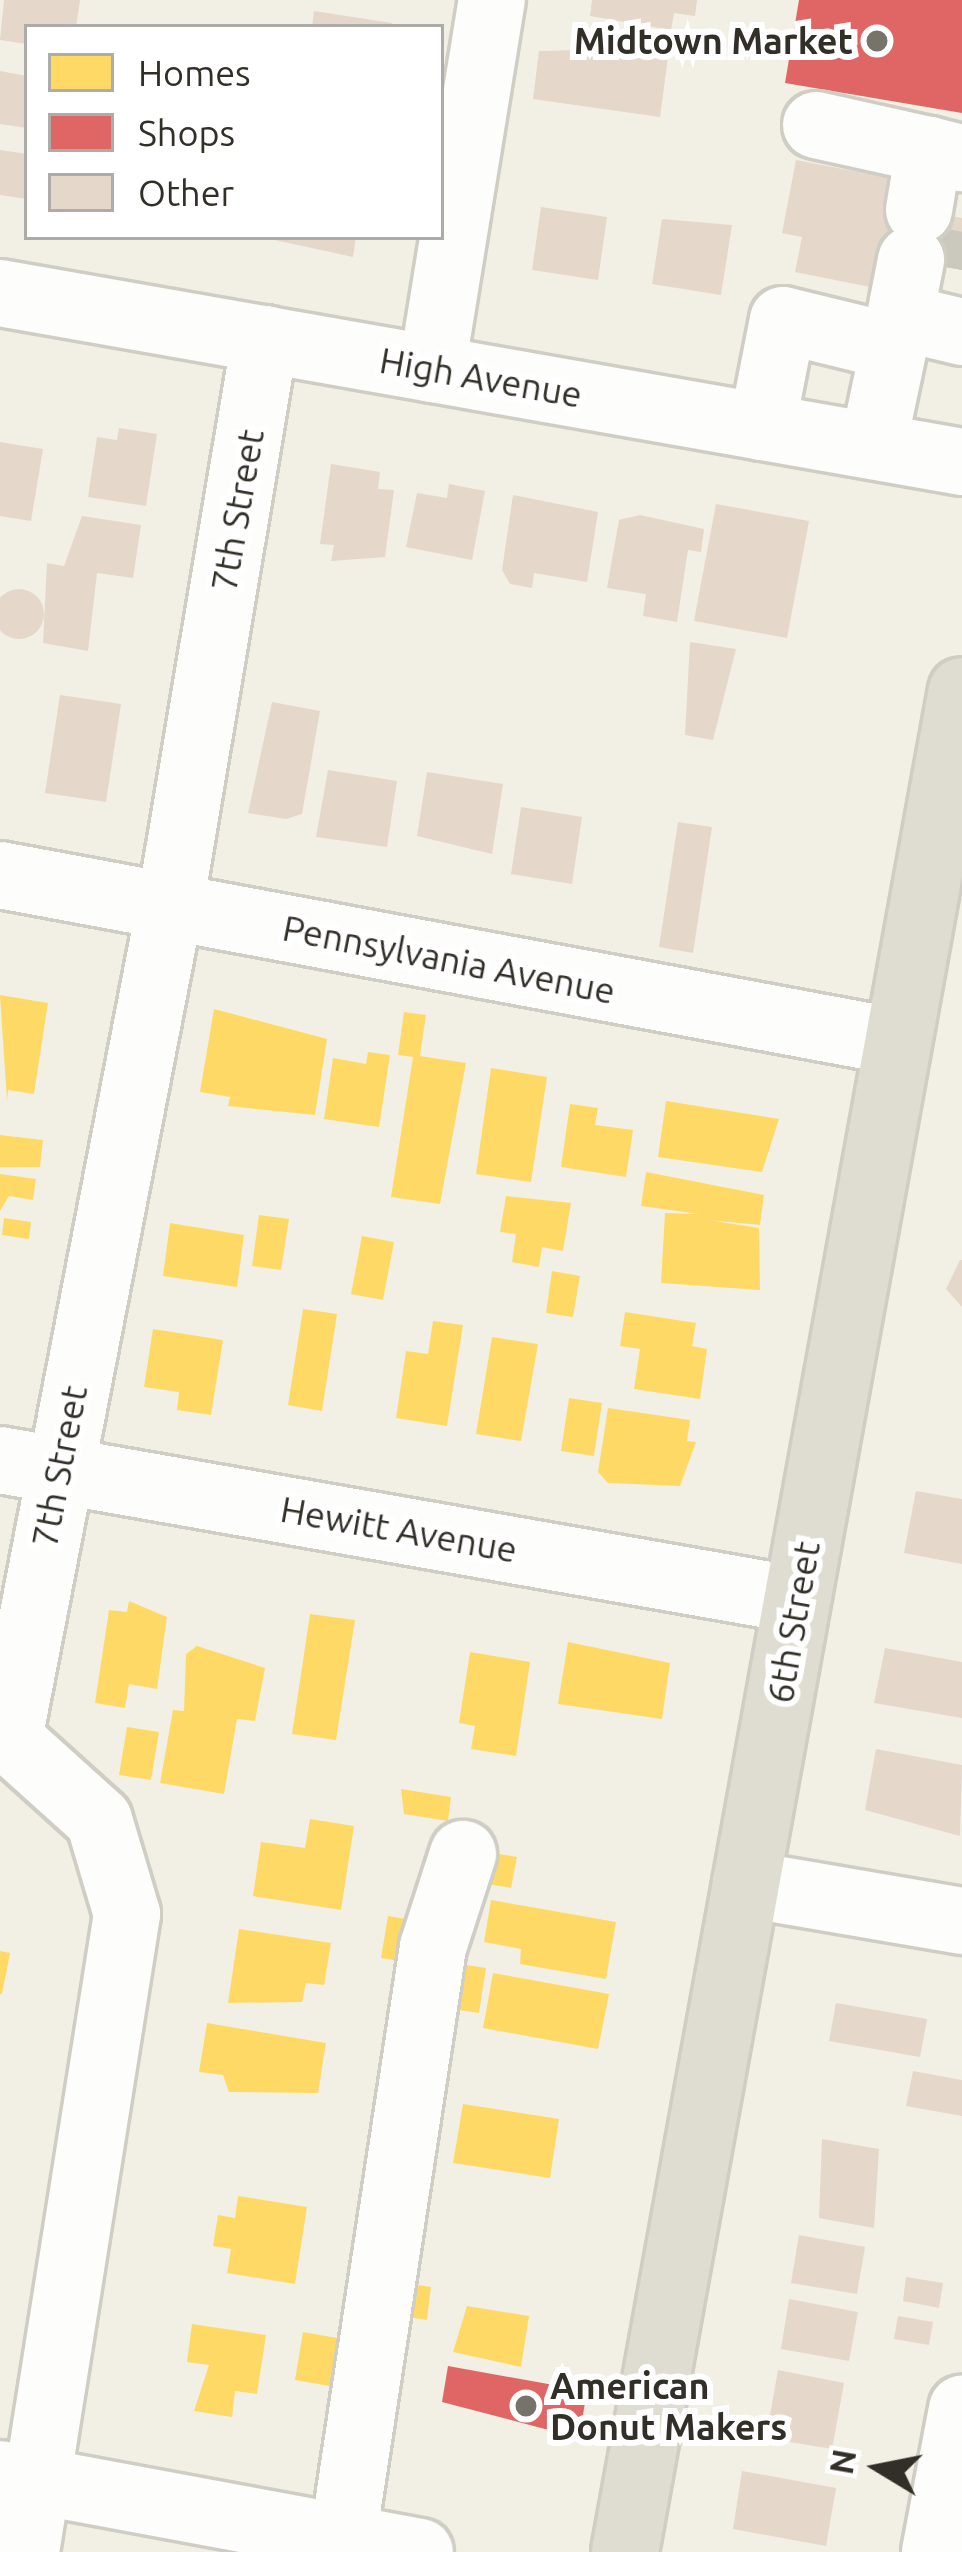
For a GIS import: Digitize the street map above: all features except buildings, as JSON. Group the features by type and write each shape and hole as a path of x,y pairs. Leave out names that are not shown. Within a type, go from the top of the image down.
{"main road":[{"name":"6th Street","path":"625,2552 962,691"}],"street":[{"path":"432,369 492,0"},
{"path":"816,125 931,263"},
{"path":"762,427 783,320 931,263"},
{"path":"873,446 931,263"},
{"name":"High Avenue","path":"0,293 962,462"},
{"name":"7th Street","path":"26,2552 20,2477 127,1914 99,1820 9,1739 29,1465 170,906 265,339"},
{"name":"Pennsylvania Avenue","path":"0,875 898,1042"},
{"name":"Hewitt Avenue","path":"29,1465 797,1600"},
{"path":"343,2538 429,1969 463,1854"},
{"path":"746,1884 962,1922"},
{"path":"935,2552 962,2409"},
{"path":"20,2477 420,2552"}],"tunnel":[{"path":"955,269 962,232"}],"place":[{"name":"Midtown Market","path":"877,41"},
{"name":"American Donut Makers","path":"526,2406"}]}
